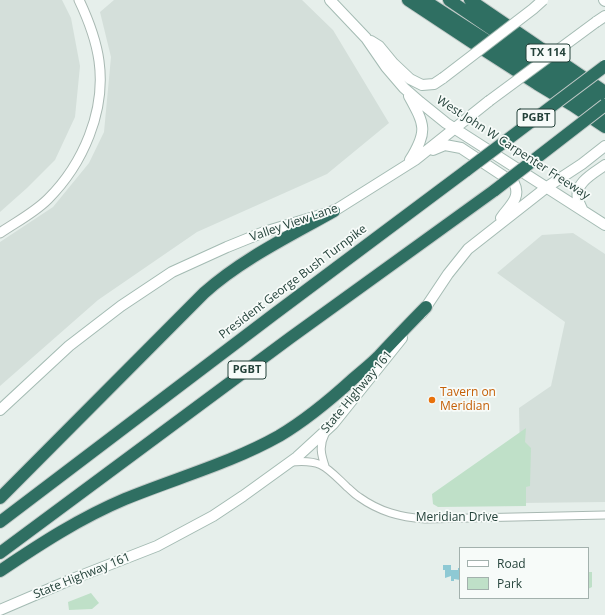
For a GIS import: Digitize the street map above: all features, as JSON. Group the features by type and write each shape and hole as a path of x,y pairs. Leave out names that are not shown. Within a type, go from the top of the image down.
{"highway":[{"name":"TX 114","path":"408,0 605,127"},
{"path":"424,0 605,117"},
{"path":"449,0 605,105"},
{"name":"TX 114","path":"470,0 605,92"},
{"name":"President George Bush Turnpike","path":"0,522 266,320 605,66"},
{"path":"572,105 605,136"},
{"name":"PGBT","path":"0,553 290,338 495,190 605,105"},
{"path":"0,498 221,278 247,261 334,211"},
{"path":"0,572 48,539 85,518 125,499 247,452 279,436 327,403 378,358 426,307"}],"main road":[{"name":"West John W Carpenter Freeway","path":"330,0 366,38 386,67 404,88 444,121 605,225"},
{"path":"366,38 379,46 393,63 410,79 422,85 434,84 444,78 543,0"},
{"name":"Valley View Lane","path":"0,410 69,346 121,306 172,272 226,247 264,232 334,211 411,162 489,101 605,16"},
{"path":"404,88 417,111 423,126 423,135 411,162"},
{"path":"411,162 440,146 455,146 461,148 514,183 517,192 515,199 495,227"},
{"name":"State Highway 161","path":"0,610 70,580 157,546 213,516 290,462 333,424 381,366 468,249 547,187 582,164 605,146"},
{"path":"583,210 578,200 578,187 588,177 605,165"}],"street":[{"path":"0,233 47,201 74,168 91,129 97,108 100,85 99,61 94,39 79,0"},
{"path":"325,466 320,449 321,440 327,429"},
{"path":"290,462 311,462 325,466"},
{"name":"Meridian Drive","path":"325,466 358,496 383,511 406,518 425,519 605,515"}],"shaded area":[{"path":"0,0 62,0 71,18 80,66 75,117 55,160 0,212"},
{"path":"114,0 302,0 333,30 389,123 327,174 197,232 98,300 0,386 0,242 53,207 89,163 104,132 111,57 100,12"},
{"path":"573,233 605,254 605,502 521,503 519,408 551,386 565,322 497,273 542,235"}],"green space":[{"path":"526,428 525,442 531,448 530,486 526,487 526,506 438,507 433,504 432,494"},
{"path":"589,572 592,572 592,587 589,588"},
{"path":"91,593 99,603 92,609 69,610 68,602"}],"water":[{"path":"443,565 451,565 451,570 458,570 459,568 459,580 454,579 454,581 451,581 451,576 445,578 445,570 443,570"}],"place":[{"name":"Tavern on Meridian","path":"432,400"}]}
